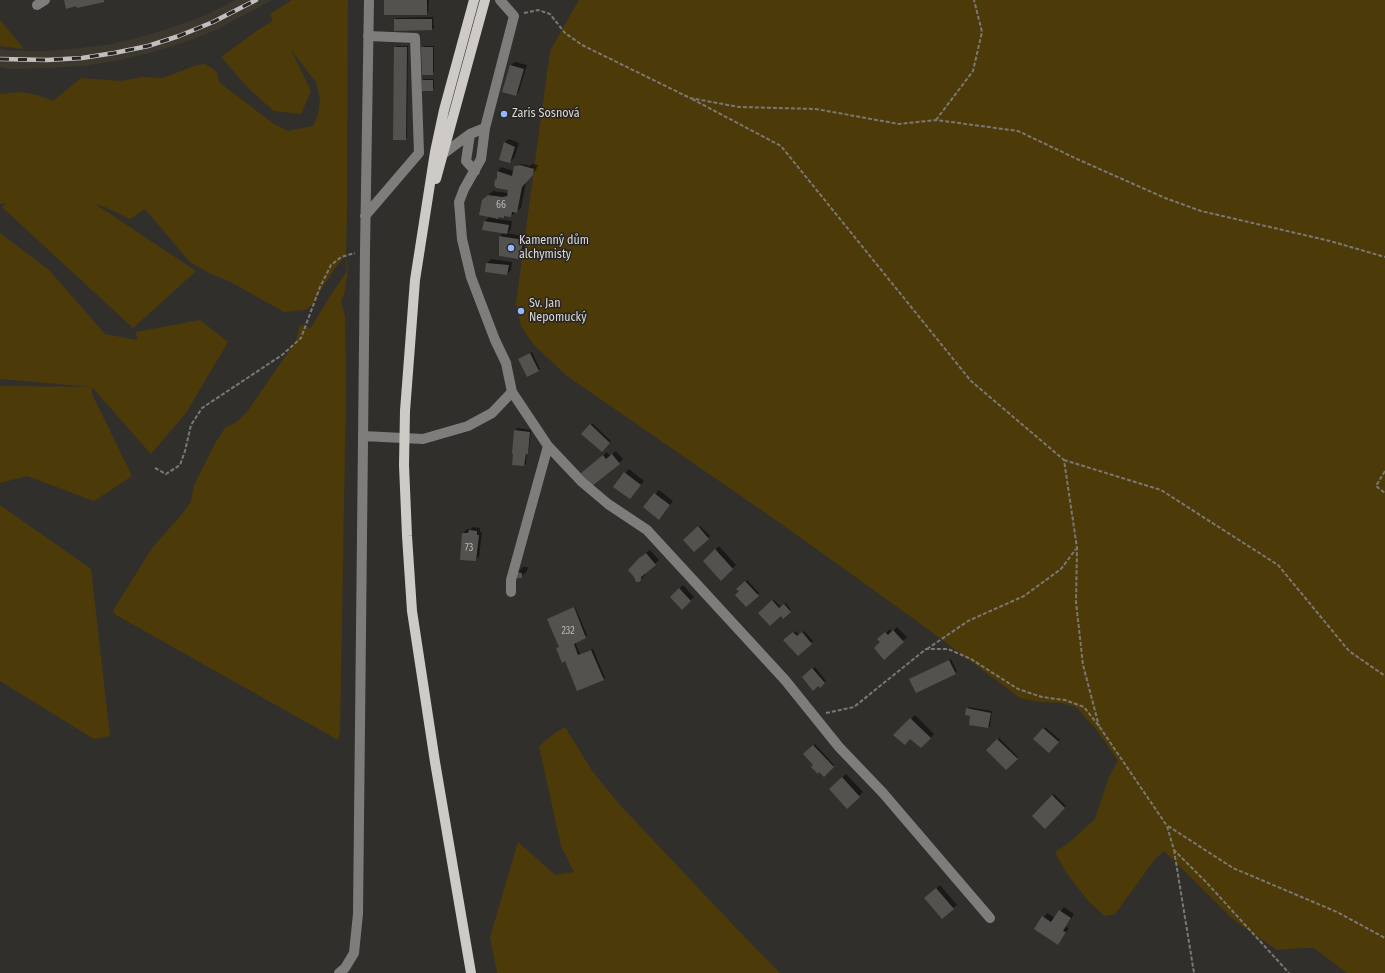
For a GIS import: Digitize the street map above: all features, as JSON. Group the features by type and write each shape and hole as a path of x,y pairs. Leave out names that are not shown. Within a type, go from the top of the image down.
{"main road":[{"path":"471,973 435,762 412,611 404,466 405,411 415,280 442,116 474,0"},
{"path":"426,215 485,0"}],"street":[{"path":"339,973 345,968 354,953 358,914 365,216 369,0"},
{"path":"500,0 514,16 485,128 481,159 464,189 459,202 462,239 471,277 495,340 506,363 512,392 548,446 582,482 608,504 647,530 785,680 839,747 883,793 990,918"},
{"path":"365,216 419,153 415,38 368,36"},
{"path":"443,154 470,134 485,128"},
{"path":"470,134 466,161 475,171"},
{"path":"363,436 423,439 468,426 492,412 512,392"},
{"path":"511,592 510,580 548,446"}],"path":[{"path":"936,120 973,71 982,32 974,0"},
{"path":"514,16 538,10 550,14 565,33 582,45 690,98 781,146 971,381 1064,460 1161,490 1278,565 1349,651 1385,676"},
{"path":"690,98 739,107 816,109 899,124 936,120 1018,131 1165,198 1201,211 1330,241 1385,257"},
{"path":"155,468 166,474 180,465 191,425 202,408 282,355 301,338 320,287 331,265 341,257 365,251"},
{"path":"1064,460 1077,548 1076,602 1084,665 1099,726"},
{"path":"1385,471 1376,486 1385,493"},
{"path":"815,716 854,707 926,649 968,621 1024,596 1061,569 1077,548"},
{"path":"926,649 948,649 971,659 1018,689 1042,697 1065,700 1084,707 1099,726 1167,826 1174,850 1194,973"},
{"path":"1167,826 1233,868 1337,912 1385,938"},
{"path":"1174,850 1207,883 1289,973"}],"shaded area":[{"path":"235,0 272,0 216,30 150,53 115,61 82,66 13,69 0,67 0,49 13,51 46,51 112,44 145,36 176,26 209,14"},
{"path":"292,0 348,0 346,254 335,268 311,306 305,310 284,312 229,281 211,274 190,262 145,209 130,219 95,204 196,271 133,328 2,207 6,203 0,204 0,94 20,92 37,95 53,101 81,78 120,81 143,77 163,78 197,65 205,64 216,71 220,83 274,124 288,131 313,126 318,115 320,99 316,82 291,50 311,91 301,114 274,111 251,91 221,57 273,21 270,14"},
{"path":"579,0 1385,0 1385,973 1347,973 1314,948 1277,950 1235,921 1164,851 1155,859 1115,914 1105,916 1088,901 1066,872 1055,852 1070,842 1095,819 1109,777 1118,761 1096,729 1076,707 1062,703 1040,702 1020,698 925,627 783,525 567,376 534,345 521,326 516,303 550,51"},
{"path":"0,20 24,49 0,46"},
{"path":"0,233 49,270 105,334 137,340 136,332 200,320 228,342 186,413 151,454 92,387 0,379"},
{"path":"345,256 348,267 345,291 341,301 345,317 346,390 340,732 338,740 116,615 113,611 152,548 183,513 191,501 194,485 216,442 225,428 238,421 247,412 296,341 300,325 311,328 347,271"},
{"path":"0,386 92,387 92,394 132,476 94,501 27,476 0,483"},
{"path":"0,505 91,569 110,736 94,739 0,681"},
{"path":"565,727 592,771 620,805 780,973 497,973 490,937 518,842 555,875 574,872 561,846 539,746"}],"building":[{"path":"64,0 104,0 104,2 66,9"},
{"path":"384,0 427,0 427,15 384,15"},
{"path":"394,19 432,19 432,30 394,31"},
{"path":"394,47 407,47 406,140 393,140"},
{"path":"421,47 433,47 433,75 422,75"},
{"path":"510,65 524,69 516,96 502,92"},
{"path":"422,80 433,80 433,91 422,91"},
{"path":"504,142 515,147 510,163 499,160"},
{"path":"520,165 534,169 533,175 522,187 517,213 512,212 511,217 504,216 504,218 498,217 498,219 479,215 482,200 488,195 502,197 507,196 508,190 496,188 494,185 495,180 497,179 497,171 512,176 514,166"},
{"path":"484,221 509,225 507,234 482,230"},
{"name":"Kamenný dům alchymisty","path":"499,236 524,240 519,259 499,256"},
{"path":"486,263 509,265 507,275 485,272"},
{"path":"530,353 539,371 527,377 518,359"},
{"path":"590,424 610,443 602,452 581,434"},
{"path":"514,430 530,432 528,454 526,454 524,466 512,465"},
{"path":"612,454 620,464 592,486 581,473 603,455 606,459"},
{"path":"624,472 641,485 630,499 613,487"},
{"path":"654,493 670,505 659,520 643,507"},
{"path":"698,526 709,539 694,552 683,540"},
{"path":"469,530 477,531 477,535 479,535 476,561 460,560 462,533 468,533"},
{"path":"715,549 733,569 721,581 703,561"},
{"path":"646,553 656,565 641,577 639,582 636,582 628,570 640,557"},
{"path":"516,572 522,573 522,578 516,578"},
{"path":"745,581 759,596 746,607 735,595 739,591 736,589"},
{"path":"679,588 691,601 682,610 670,597"},
{"path":"772,600 779,608 784,604 791,612 783,619 781,616 770,626 758,613"},
{"path":"574,607 586,638 574,644 578,655 591,650 604,680 577,691 565,661 562,663 556,648 559,647 547,619"},
{"path":"893,630 904,642 884,660 874,648 880,642 877,639 885,632 888,635"},
{"path":"793,632 797,636 802,632 812,644 798,656 783,640"},
{"path":"949,660 956,674 916,693 909,679"},
{"path":"812,668 825,683 820,688 818,686 813,691 802,677"},
{"path":"966,708 991,713 988,728 969,725 970,716 965,715"},
{"path":"910,718 931,738 921,748 910,739 905,745 893,735"},
{"path":"1043,728 1059,742 1049,753 1033,739"},
{"path":"997,739 1018,759 1006,770 986,750"},
{"path":"813,745 834,767 824,777 819,772 818,774 811,767 813,765 803,754"},
{"path":"842,777 860,797 847,809 829,789"},
{"path":"1052,795 1065,808 1045,829 1032,816"},
{"path":"936,888 954,909 942,919 924,898"},
{"path":"1059,910 1071,918 1063,931 1066,932 1058,945 1034,929 1042,916 1051,922"}],"railway":[{"path":"0,59 47,60 82,58 148,46 179,36 213,22 256,0"}],"place":[{"name":"Zaris Sosnová","path":"504,114"},
{"name":"Kamenný dům alchymisty","path":"511,248"},
{"name":"Sv. Jan Nepomucký","path":"521,311"}]}
